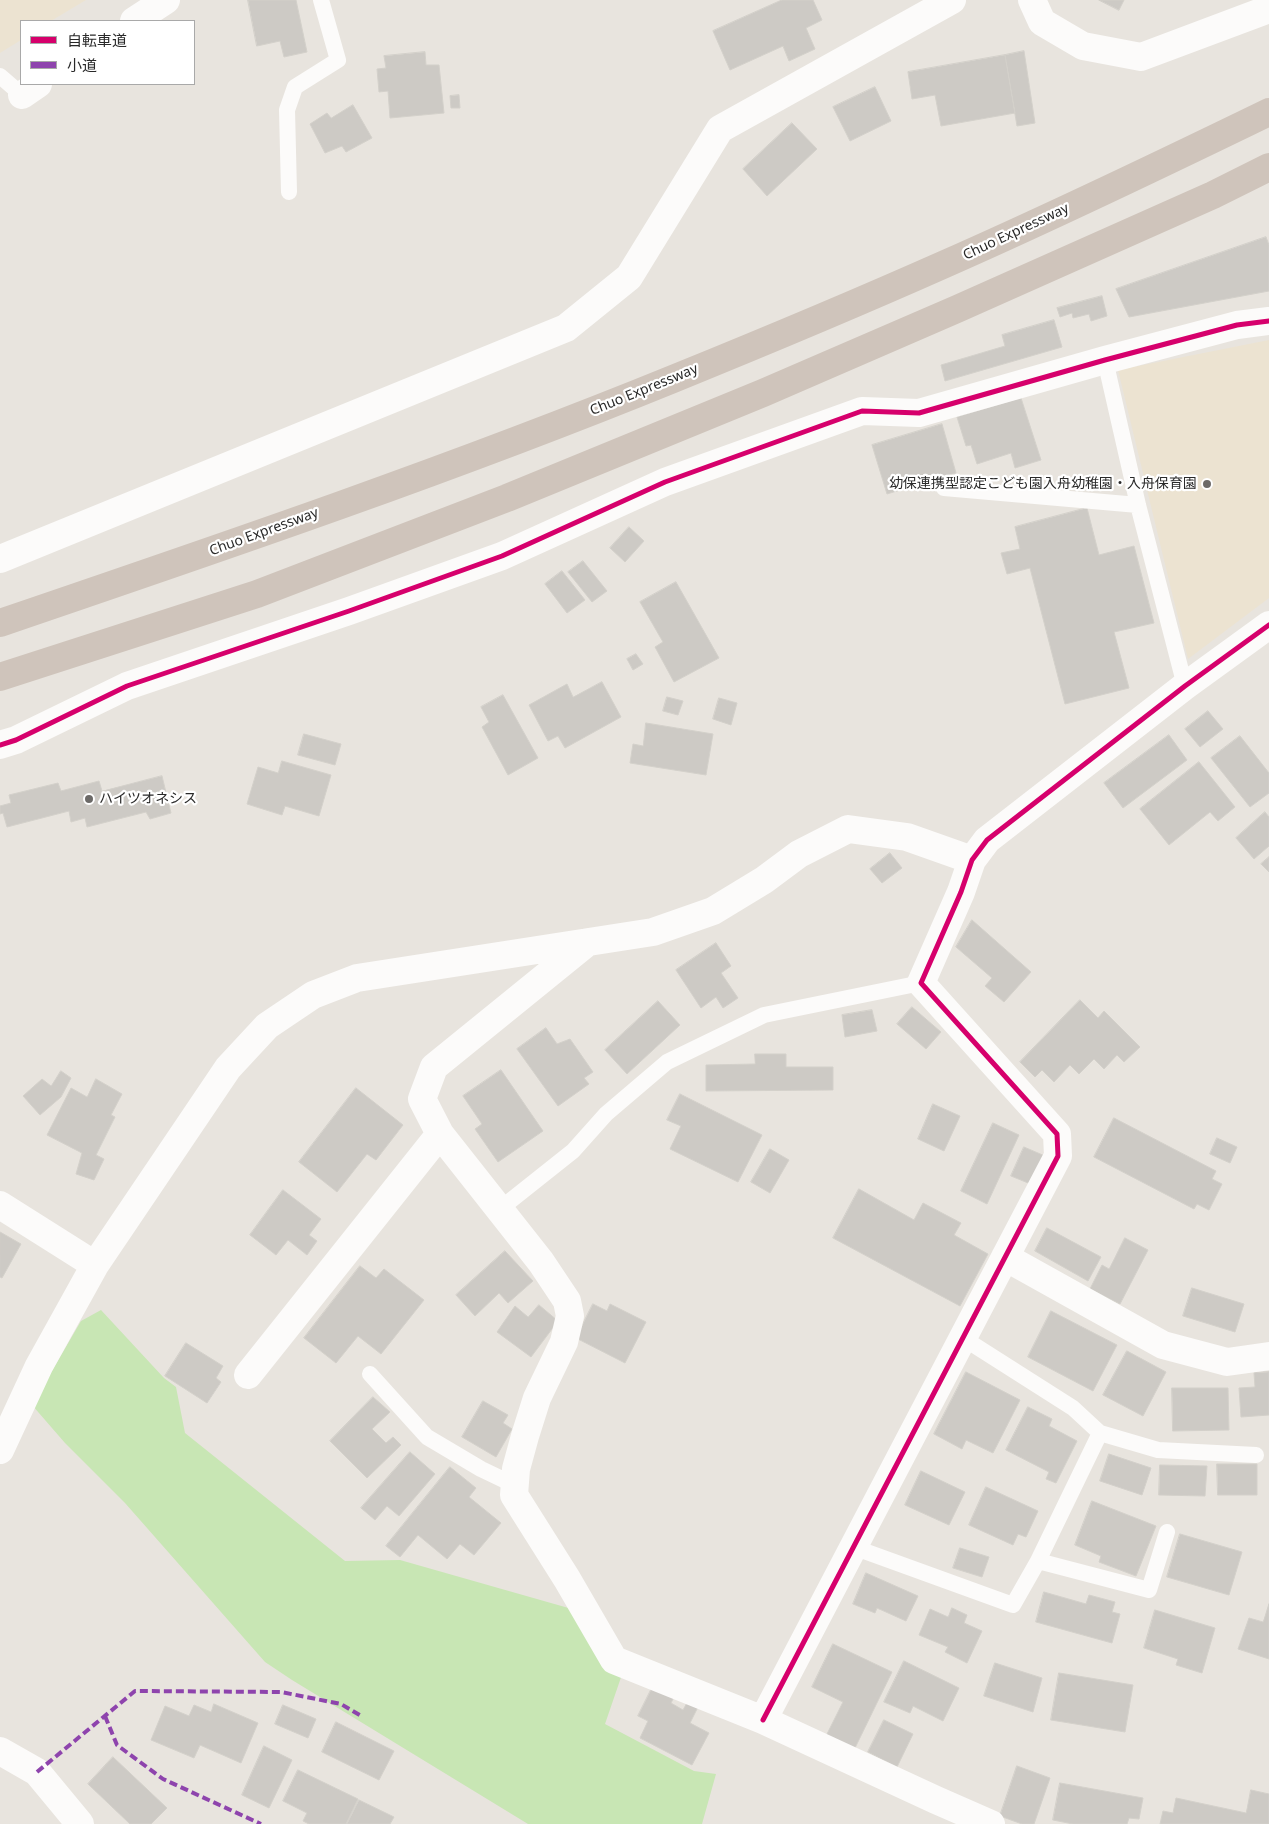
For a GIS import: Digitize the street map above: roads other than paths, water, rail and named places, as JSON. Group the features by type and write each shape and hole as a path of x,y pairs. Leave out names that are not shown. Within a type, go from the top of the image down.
{"highway":[{"name":"Chuo Expressway","path":"0,623 228,545 456,463 671,380 944,265 1126,182 1269,112"},
{"path":"0,677 257,594 507,498 763,393 957,309 1213,195 1269,167"}],"street":[{"path":"136,20 166,0"},
{"path":"0,559 566,328 629,277 720,129 952,0"},
{"path":"1032,0 1042,22 1083,46 1140,57 1269,9"},
{"path":"0,745 16,740 127,686 349,611 502,556 666,482 862,411 919,413 1105,360 1237,326 1269,321"},
{"path":"763,1720 1058,1156 1057,1134 922,983 961,892 972,860 986,840 1185,686 1269,625"},
{"path":"0,1450 39,1366 95,1265 228,1068 267,1026 306,1000 357,978 653,932 713,911 764,880 800,854 848,829 907,837 972,860"},
{"path":"588,942 434,1066 422,1099 440,1134 541,1262 567,1301 570,1316 564,1342 538,1398 525,1436 516,1469 514,1495 567,1579 614,1660 763,1720 991,1824"},
{"path":"248,1374 440,1134"},
{"path":"0,1205 95,1265"},
{"path":"1005,1257 1163,1345 1227,1362 1269,1356"},
{"path":"0,1751 37,1772 80,1824"}],"lane":[{"path":"289,192 287,110 296,87 338,60 320,0"},
{"path":"0,76 20,85"},
{"path":"1105,360 1138,505 1185,686"},
{"path":"944,488 1138,505"},
{"path":"500,1209 573,1151 606,1114 667,1062 764,1015 922,983"},
{"path":"963,1338 1073,1408 1100,1433 1158,1450 1256,1455"},
{"path":"370,1374 427,1437 481,1469 504,1480 515,1482"},
{"path":"853,1547 1013,1605 1038,1561 1100,1433"},
{"path":"1038,1561 1149,1590 1167,1532"}],"place":[{"name":"幼保連携型認定こども園入舟幼稚園・入舟保育園","path":"1207,484"},
{"name":"ハイツオネシス","path":"89,799"}]}
